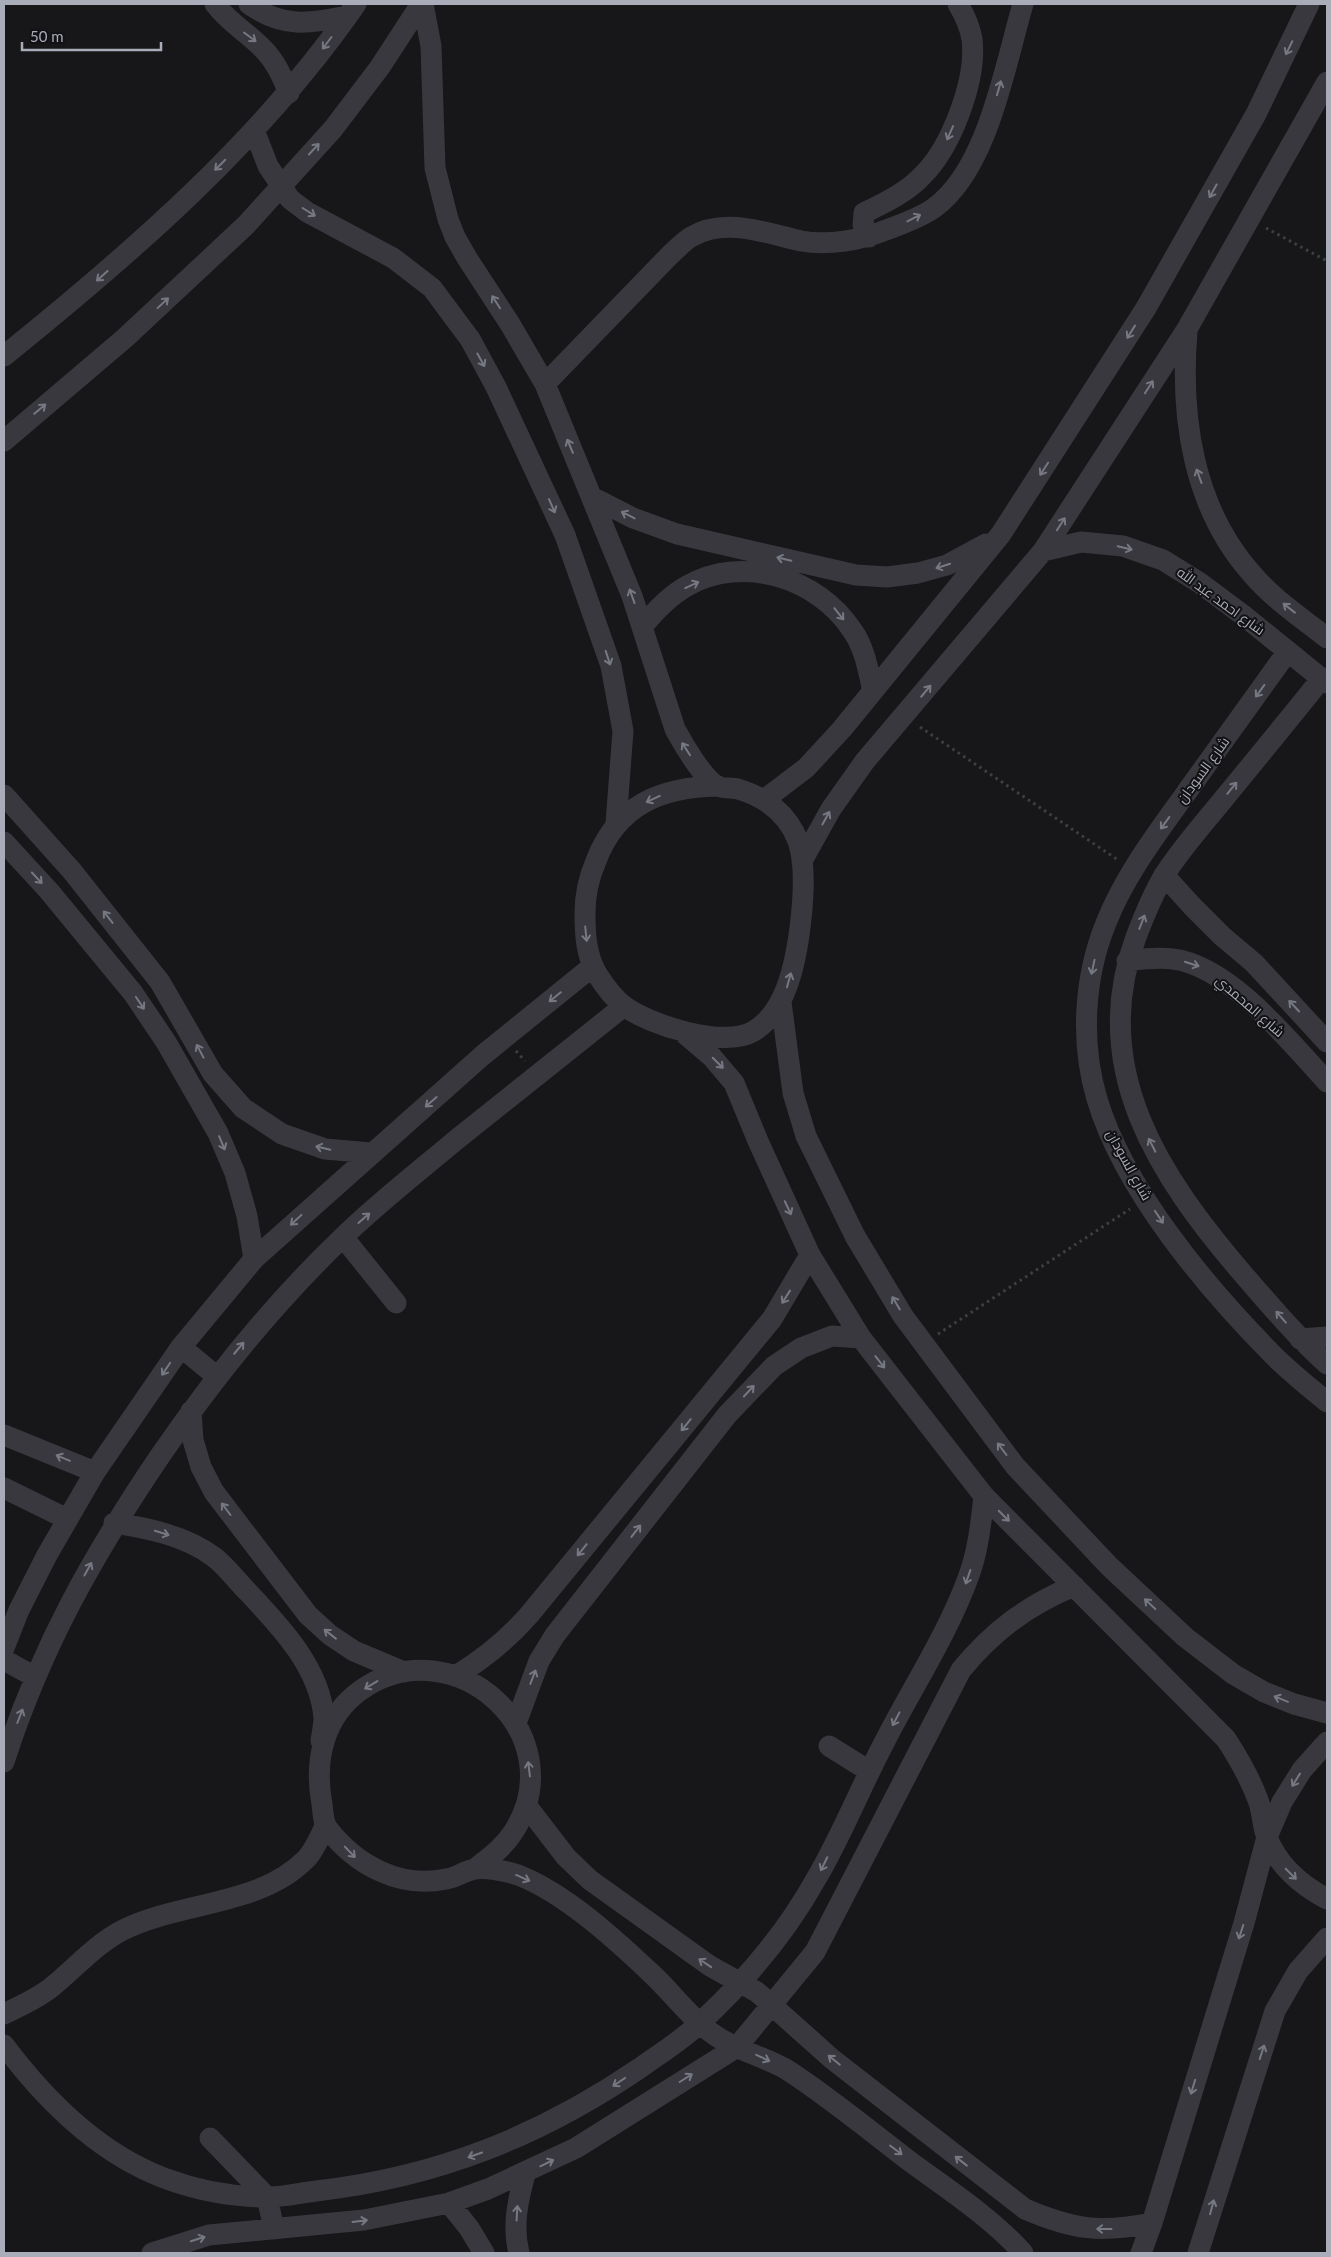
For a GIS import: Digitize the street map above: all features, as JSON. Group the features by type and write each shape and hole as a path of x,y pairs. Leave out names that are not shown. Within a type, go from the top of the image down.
{"street":[{"path":"215,4 231,23 267,53 278,68 289,93"},
{"path":"249,4 273,19 287,22 316,22 352,10"},
{"path":"4,441 125,338 246,225 345,114 380,67 422,4"},
{"path":"422,4 431,46 435,168 448,219 467,258 510,324 545,384 592,496 642,627 675,729 686,749 718,786"},
{"path":"869,237 863,225 864,213 896,196 922,176 942,151 961,109 972,65 972,39 964,14 958,4"},
{"path":"545,384 657,268 690,237 710,228 735,227 805,242 833,242 869,237 903,224 934,208 958,185 978,154 1023,4"},
{"path":"764,800 806,768 873,691 1001,534 1146,308 1256,114 1309,4"},
{"path":"4,356 98,280 180,204 289,93 352,10"},
{"path":"802,861 831,809 865,761 1043,551 1187,330 1327,82"},
{"path":"254,130 268,166 290,199 307,212 393,258 432,288 470,339 496,386 565,535 611,666 623,731 616,823"},
{"path":"1187,330 1183,375 1186,421 1195,466 1211,509 1232,550 1252,575 1327,638"},
{"path":"592,496 633,518 677,534 856,575 887,577 933,569 976,552 1001,534"},
{"name":"شارع احمد عبد الله","path":"1043,551 1081,542 1123,546 1163,560 1200,583 1325,681"},
{"path":"642,627 669,599 688,585 717,574 749,571 780,576 808,588 834,606 853,631 866,659 873,691"},
{"name":"شارع السودان","path":"1288,651 1133,870 1106,924 1092,966 1087,1010 1088,1054 1097,1098 1112,1140 1146,1198 1184,1252 1241,1320 1275,1357 1327,1402"},
{"name":"شارع السودان","path":"1325,681 1191,838 1164,875 1144,916 1127,961 1120,1003 1120,1046 1128,1087 1142,1127 1161,1164 1208,1233 1300,1339 1327,1364"},
{"path":"695,786 718,786 749,792 779,811 790,826 798,842 802,861 803,883 795,956 781,1002 769,1020 752,1032 732,1038 711,1038 681,1031 624,1006 605,986 593,966 585,933 585,904 590,875 601,848 616,823 646,802 674,790 695,786"},
{"path":"4,794 72,870 160,982 191,1033 212,1074 244,1108 282,1134 325,1149 371,1153"},
{"path":"4,842 49,891 133,993 166,1042 218,1133 235,1173 247,1216 254,1259"},
{"name":"شارع المحمدي","path":"1164,875 1192,906 1254,963 1327,1042"},
{"name":"شارع المحمدي","path":"1127,961 1150,958 1174,959 1197,965 1218,976 1263,1014 1327,1082"},
{"path":"4,1648 19,1610 67,1519 95,1472 181,1347 254,1259 371,1153 504,1038 593,966"},
{"path":"781,1002 793,1093 806,1136 855,1236 923,1344 1015,1466 1110,1566 1185,1637 1233,1674 1264,1692 1294,1704 1327,1713"},
{"path":"4,1762 35,1676 85,1573 114,1523 216,1376 283,1297 343,1236 406,1181 624,1006"},
{"path":"681,1031 712,1057 734,1083 810,1255 861,1338 984,1496 1226,1739 1246,1769 1259,1802 1267,1837 1283,1865 1305,1888 1327,1899"},
{"path":"343,1236 396,1303"},
{"path":"457,1676 487,1656 510,1637 529,1615 772,1319 810,1255"},
{"path":"516,1723 539,1661 554,1635 727,1415 774,1366 801,1348 832,1336 861,1338"},
{"path":"1300,1339 1327,1337"},
{"path":"181,1347 216,1376"},
{"path":"191,1411 193,1440 201,1467 214,1492 308,1615 330,1635 354,1651 404,1672"},
{"path":"4,1436 95,1472"},
{"path":"4,1488 67,1519"},
{"path":"4,2045 28,2076 75,2124 117,2155 164,2178 215,2192 267,2197 362,2185 433,2170 491,2150 547,2125 600,2095 700,2024 782,1932 817,1879 869,1771 953,1615 969,1577 979,1537 984,1496"},
{"path":"114,1523 166,1534 191,1544 214,1558 287,1635 304,1660 316,1688 324,1718 320,1751 317,1780 325,1826 357,1859 384,1874 415,1882 446,1879 476,1868 498,1852 515,1830 526,1805 530,1777 529,1768 526,1749 516,1723 493,1697 480,1686 457,1676 431,1670 404,1672 381,1679 360,1691 342,1708 328,1728 320,1751"},
{"path":"152,2253 209,2235 364,2220 449,2203 525,2174 576,2148 736,2046 815,1952 961,1670 979,1648 1023,1611 1074,1586"},
{"path":"4,1660 35,1676"},
{"path":"1140,2253 1152,2223 1244,1923 1267,1837 1282,1802 1297,1778 1327,1742"},
{"path":"829,1746 869,1771"},
{"path":"526,1805 566,1857 590,1880 703,1962 739,1982 772,2004 832,2059 1025,2209 1055,2222 1087,2229 1120,2229 1152,2223"},
{"path":"4,2014 52,1987 79,1961 120,1932 162,1914 238,1898 282,1878 307,1858 325,1826"},
{"path":"476,1868 515,1874 547,1888 575,1908 653,1975 700,2024 717,2037 770,2061 810,2086 976,2210 1012,2240 1024,2253"},
{"path":"1198,2253 1275,2011 1298,1971 1327,1938"},
{"path":"210,2138 267,2197 274,2229"},
{"path":"519,2253 516,2241 516,2207 525,2174"},
{"path":"449,2203 469,2228 484,2253"}],"path":[{"path":"1249,218 1327,261"},
{"path":"904,717 1133,870"},
{"path":"504,1038 537,1075"},
{"path":"923,1344 1146,1198"}]}
